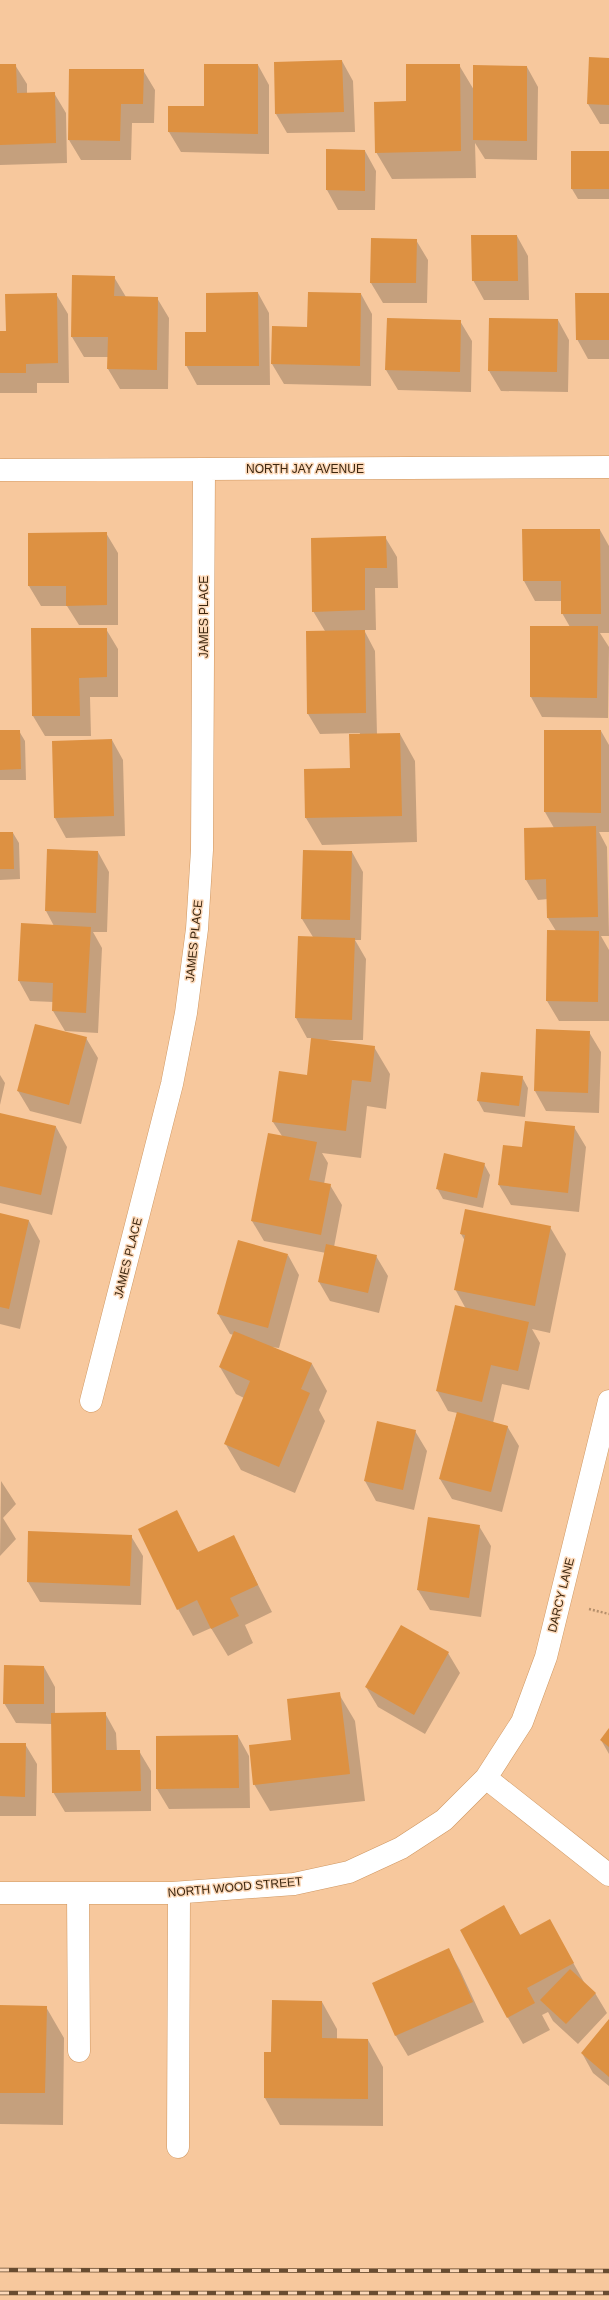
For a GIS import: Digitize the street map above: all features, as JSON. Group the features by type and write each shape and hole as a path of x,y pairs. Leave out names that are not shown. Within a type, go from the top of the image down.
{"street":[{"name":"NORTH JAY AVENUE","path":"0,470 609,468"},
{"name":"JAMES PLACE","path":"91,1401 172,1084 186,1013 197,929 202,850 204,470"},
{"name":"DARCY LANE","path":"486,1778 522,1722 546,1657 609,1401"},
{"path":"486,1778 609,1875"},
{"name":"NORTH WOOD STREET","path":"0,1893 179,1893 294,1884 349,1872 401,1848 444,1820 486,1778"},
{"path":"78,1893 78,2051"},
{"path":"178,2147 179,1893"}],"building":[{"path":"589,57 609,58 609,105 587,104"},
{"path":"342,60 344,112 275,114 274,62"},
{"path":"0,64 16,64 17,93 55,92 56,143 0,145"},
{"path":"204,64 258,64 258,134 168,132 168,106 204,106"},
{"path":"406,64 460,64 461,151 375,153 374,102 406,101"},
{"path":"473,65 527,66 527,141 473,140"},
{"path":"69,69 144,69 143,104 121,104 120,141 68,140"},
{"path":"326,149 365,150 365,191 326,190"},
{"path":"571,151 609,151 609,189 571,189"},
{"path":"471,235 517,235 518,281 472,281"},
{"path":"371,238 417,239 416,283 370,283"},
{"path":"72,275 115,276 114,296 158,297 157,370 107,369 108,337 71,337"},
{"path":"258,292 259,366 185,366 185,332 206,332 206,293"},
{"path":"308,292 361,293 360,366 271,364 272,326 307,327"},
{"path":"57,293 58,363 26,364 26,373 0,373 0,331 6,331 5,294"},
{"path":"575,293 609,293 609,340 576,340"},
{"path":"387,318 461,320 460,372 385,370"},
{"path":"489,318 558,319 557,372 488,371"},
{"path":"522,529 600,529 601,614 561,614 561,581 523,581"},
{"path":"107,532 107,605 66,606 66,586 28,586 28,533"},
{"path":"386,536 387,568 365,568 365,610 312,612 311,538"},
{"path":"530,626 598,626 597,698 530,697"},
{"path":"31,628 107,628 107,677 79,678 80,716 32,716"},
{"path":"365,630 366,713 307,714 306,631"},
{"path":"0,730 20,730 21,769 0,770"},
{"path":"544,730 601,730 601,813 544,812"},
{"path":"400,733 402,816 305,818 304,769 350,768 349,734"},
{"path":"112,739 114,816 54,818 52,741"},
{"path":"596,826 598,917 547,918 546,879 525,880 524,828"},
{"path":"0,832 13,832 14,869 0,869"},
{"path":"47,849 98,851 96,913 45,911"},
{"path":"303,850 352,851 350,920 301,919"},
{"path":"21,923 91,927 86,1013 52,1011 53,983 18,981"},
{"path":"547,930 599,931 598,1002 546,1001"},
{"path":"298,936 355,938 352,1020 295,1018"},
{"path":"35,1024 87,1037 69,1105 17,1091"},
{"path":"536,1029 590,1031 588,1093 534,1091"},
{"path":"311,1038 375,1046 371,1082 352,1080 346,1131 272,1122 279,1071 307,1075"},
{"path":"481,1072 523,1076 519,1106 477,1101"},
{"path":"0,1113 56,1126 41,1195 0,1186"},
{"path":"525,1121 575,1126 568,1193 498,1185 503,1145 522,1147"},
{"path":"268,1133 317,1142 309,1180 331,1184 321,1235 251,1221"},
{"path":"444,1153 485,1163 477,1198 436,1189"},
{"path":"465,1209 551,1226 535,1306 454,1290 465,1235 460,1234"},
{"path":"0,1213 29,1220 9,1309 0,1307"},
{"path":"238,1240 288,1254 268,1328 217,1314"},
{"path":"326,1244 377,1255 368,1293 318,1282"},
{"path":"455,1305 529,1322 518,1371 491,1365 482,1402 436,1391"},
{"path":"234,1331 312,1363 301,1389 310,1393 279,1467 224,1444 250,1381 219,1367"},
{"path":"457,1412 508,1426 491,1492 439,1479"},
{"path":"377,1421 416,1430 403,1490 364,1481"},
{"path":"177,1510 198,1552 234,1535 258,1585 230,1598 239,1616 211,1629 197,1600 177,1610 138,1529"},
{"path":"428,1517 480,1525 469,1598 417,1590"},
{"path":"28,1531 132,1535 130,1586 27,1582"},
{"path":"401,1625 449,1652 414,1715 365,1687"},
{"path":"4,1665 44,1666 44,1704 3,1704"},
{"path":"340,1692 350,1774 253,1785 249,1745 291,1740 287,1699"},
{"path":"106,1712 106,1750 140,1750 141,1791 52,1793 51,1713"},
{"path":"609,1728 609,1747 600,1740"},
{"path":"238,1735 239,1788 156,1789 156,1736"},
{"path":"0,1743 26,1743 25,1797 0,1796"},
{"path":"504,1905 520,1935 550,1919 574,1963 527,1988 535,2003 507,2018 460,1930"},
{"path":"449,1948 473,2002 395,2036 372,1983"},
{"path":"570,1969 596,1993 566,2024 540,2000"},
{"path":"272,2000 322,2001 322,2038 368,2039 368,2099 264,2098 264,2052 271,2052"},
{"path":"0,2005 47,2006 45,2093 0,2093"},
{"path":"609,2019 609,2077 581,2053"}],"railway":[{"path":"0,2270 609,2271"},
{"path":"0,2293 609,2293"}]}
